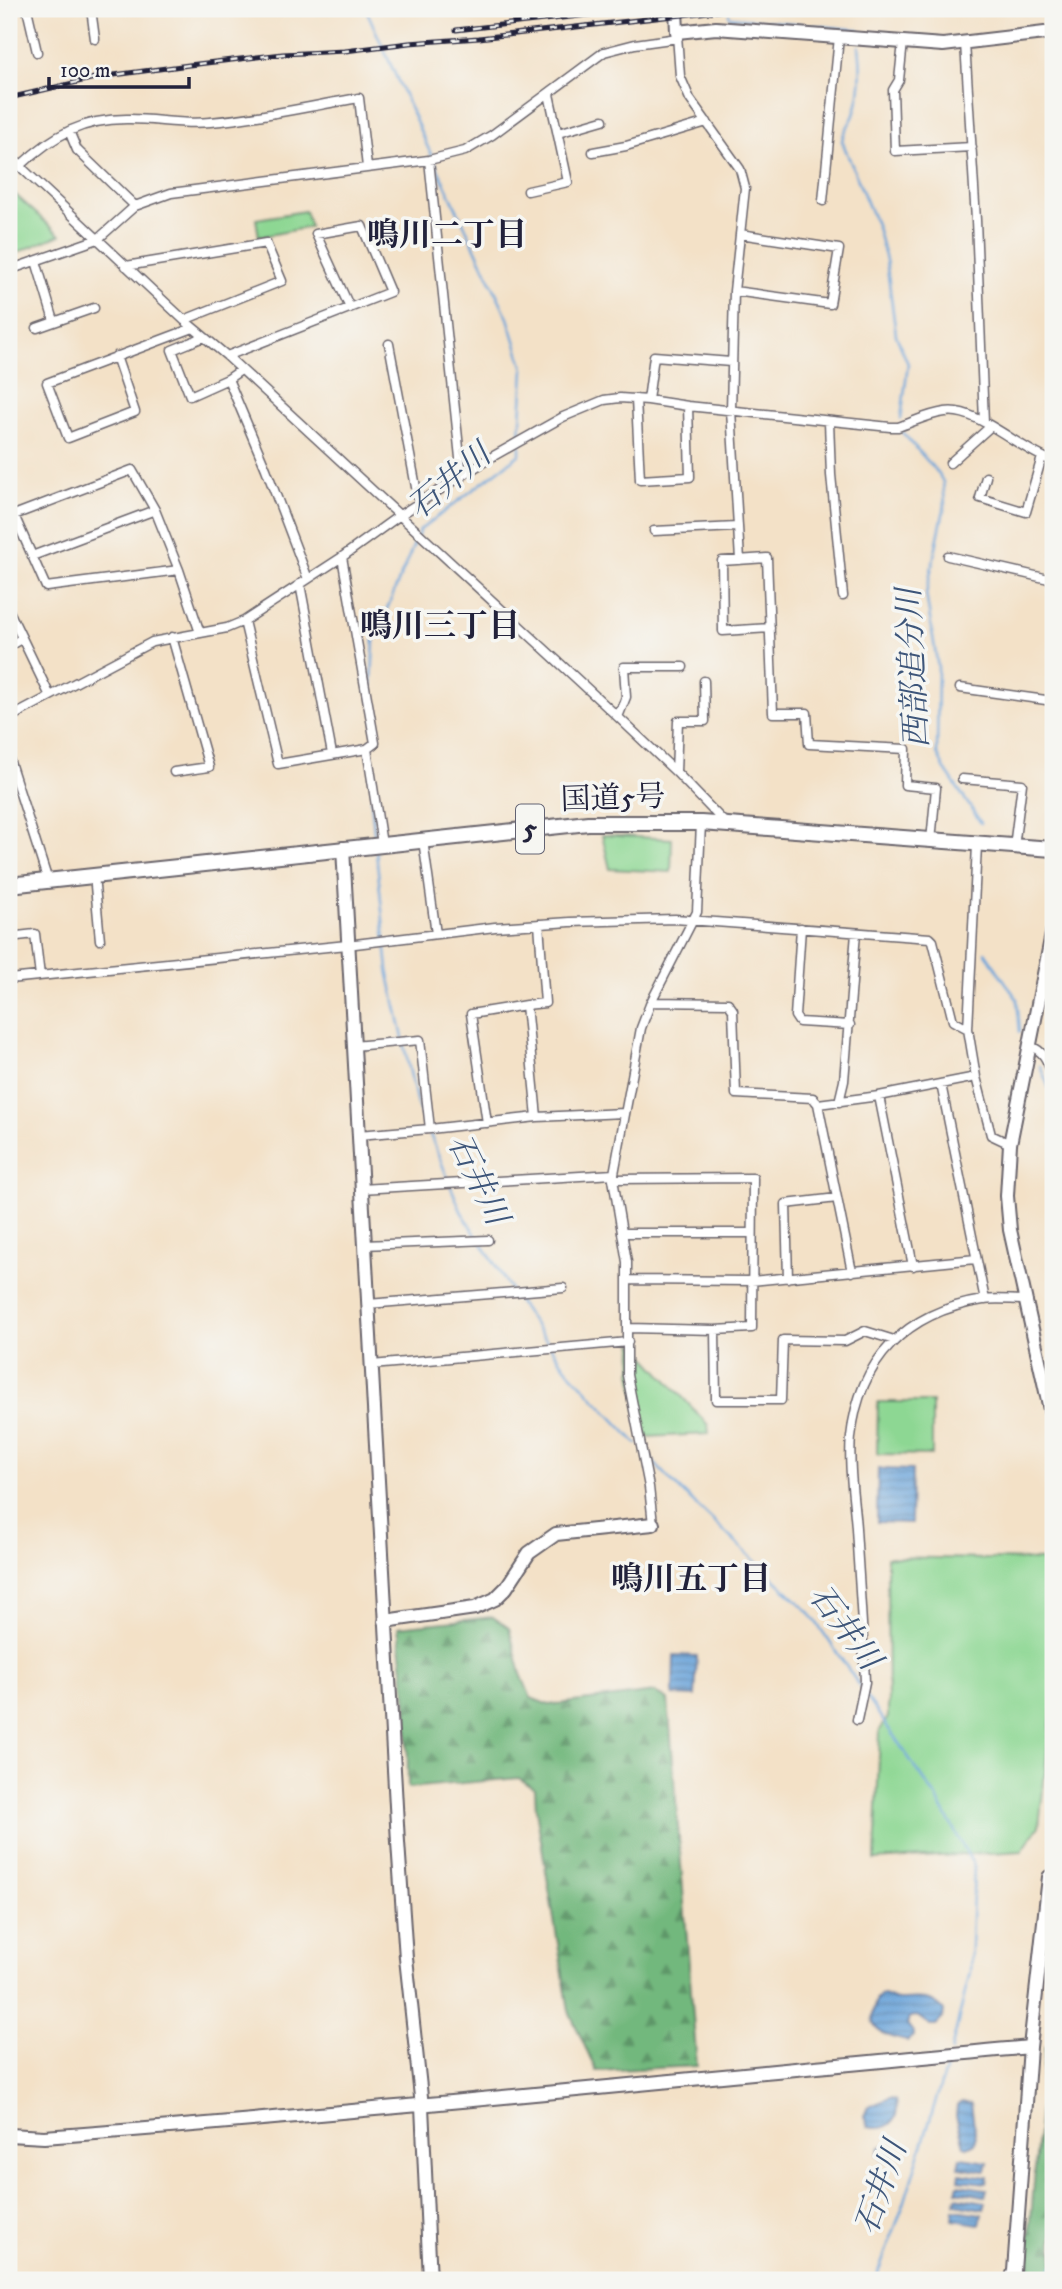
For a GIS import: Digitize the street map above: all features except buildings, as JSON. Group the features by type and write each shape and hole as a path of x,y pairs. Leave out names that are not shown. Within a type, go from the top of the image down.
{"highway":[{"name":"国道5号","path":"9,885 588,823 701,823 1053,849"}],"street":[{"path":"27,9 37,52"},
{"path":"91,9 95,39"},
{"path":"676,9 680,76 690,99 740,169 745,188 734,291 731,411 740,560"},
{"path":"9,270 98,239 135,206 171,193 429,160 465,151 492,135 604,52 635,44 716,28 943,45 1053,32"},
{"path":"823,201 839,37"},
{"path":"903,42 899,80 893,90 895,151 972,147"},
{"path":"950,463 988,424 965,43"},
{"path":"528,191 568,182 549,94"},
{"path":"20,166 52,138 92,121 132,119 211,122 359,98 367,167"},
{"path":"558,134 603,120"},
{"path":"593,152 626,146 706,122"},
{"path":"69,131 77,150 135,206"},
{"path":"9,156 676,772 728,826"},
{"path":"429,160 462,477"},
{"path":"227,356 390,292 362,226 316,234 349,308"},
{"path":"734,291 830,304 839,249 740,234"},
{"path":"126,266 266,243 282,281 184,320"},
{"path":"36,261 54,321"},
{"path":"37,328 94,307"},
{"path":"116,356 135,412 68,438 47,383 116,356 193,328"},
{"path":"204,337 172,350 190,396 228,379 241,370"},
{"path":"389,344 419,503"},
{"path":"648,400 654,356 732,362"},
{"path":"228,379 266,469 304,581 332,754"},
{"path":"636,399 640,480 690,477 688,407"},
{"path":"9,718 152,642 227,628 244,621 342,557 400,515 490,458 563,417 604,400 648,400 688,407 898,427 947,411 963,412 1053,461"},
{"path":"829,422 831,475 844,596"},
{"path":"986,477 980,498 1026,512 1042,457"},
{"path":"179,570 46,587 14,516 132,470 155,510 179,570 200,634"},
{"path":"32,556 155,510"},
{"path":"654,531 737,527"},
{"path":"948,556 1053,580"},
{"path":"244,621 278,764 367,749 375,743 342,557"},
{"path":"770,628 723,631 722,561 767,558 770,628 773,713 807,713 809,744 906,749 905,785 936,788 931,841"},
{"path":"9,611 50,696"},
{"path":"172,637 209,767 174,772"},
{"path":"9,646 21,639"},
{"path":"618,718 626,697 624,667 683,667"},
{"path":"676,772 678,721 705,721 704,681"},
{"path":"960,688 1053,701"},
{"path":"367,749 382,844"},
{"path":"9,759 48,881"},
{"path":"962,779 1022,784 1014,847"},
{"path":"385,1621 475,1608 486,1604 506,1588 529,1553 556,1534 653,1524 649,1488 627,1375 627,1280 614,1177 641,1028 651,1002 697,912 701,823"},
{"path":"423,840 436,934"},
{"path":"977,845 968,1029 976,1077 991,1135 1010,1144"},
{"path":"343,848 385,1621 406,1958 422,2106 430,2280"},
{"path":"94,875 100,940"},
{"path":"9,979 539,924 694,920 930,938 953,1021 968,1029"},
{"path":"487,1124 471,1014 545,1003 539,924"},
{"path":"801,928 795,1016 799,1022 850,1025"},
{"path":"1053,929 1010,1144 1007,1196 1010,1230 1053,1423"},
{"path":"839,1102 850,1025 856,933"},
{"path":"9,937 35,934 40,976"},
{"path":"651,1002 728,1003 733,1010 736,1094 813,1098 818,1104 852,1272"},
{"path":"526,1005 537,1117"},
{"path":"354,1046 420,1040 430,1129"},
{"path":"1030,1046 1040,1049 1044,1054 1053,1077"},
{"path":"818,1104 880,1096 976,1077"},
{"path":"941,1084 985,1300"},
{"path":"880,1096 913,1266"},
{"path":"358,1135 537,1117 625,1113"},
{"path":"361,1189 614,1177 753,1178 752,1328 628,1328"},
{"path":"788,1278 786,1205 837,1198"},
{"path":"622,1233 751,1233"},
{"path":"364,1245 488,1240"},
{"path":"627,1280 788,1278 976,1259"},
{"path":"368,1304 563,1288"},
{"path":"857,1720 865,1682 850,1441 861,1389 870,1371 894,1340 926,1318 949,1308 985,1300 1025,1300"},
{"path":"715,1330 716,1400 781,1400 783,1340 845,1340 865,1331 894,1340"},
{"path":"372,1365 628,1342"},
{"path":"1011,2280 1014,2271 1030,2047 1049,1877 1053,1877"},
{"path":"9,2135 44,2137 422,2106 626,2084 1030,2047"}],"green space":[{"path":"9,189 60,235 9,256"},
{"path":"305,211 310,227 259,237 256,219"},
{"path":"602,835 672,839 671,872 610,869"},
{"path":"1053,999 1053,1052 1045,1041"},
{"path":"633,1343 708,1425 709,1434 645,1437 632,1378"},
{"path":"878,1402 932,1402 932,1455 877,1454"},
{"path":"887,1557 1042,1560 1053,1661 1053,1699 1039,1826 1022,1851 875,1860 880,1730 888,1717"},
{"path":"493,1617 509,1628 521,1674 531,1698 549,1705 655,1692 668,1700 697,2066 596,2071 569,2011 536,1810 535,1789 519,1778 408,1788 407,1704 398,1627"},
{"path":"1045,2047 1053,2047 1053,2280 1026,2280"}],"water":[{"path":"878,1469 912,1470 911,1523 877,1522"},
{"path":"674,1655 697,1656 695,1696 673,1695"},
{"path":"883,1995 896,2000 923,2000 934,2003 944,2011 943,2018 936,2025 930,2025 917,2016 910,2017 907,2024 913,2036 907,2041 889,2036 873,2023 874,2008 878,1997"},
{"path":"890,2098 896,2100 897,2108 891,2123 881,2128 868,2127 864,2116 868,2107"},
{"path":"962,2102 971,2104 976,2139 975,2143 967,2147 964,2145 956,2116 957,2106"},
{"path":"886,2145 895,2152 891,2163 884,2161 878,2154 880,2147"},
{"path":"961,2158 988,2162 986,2171 959,2167"},
{"path":"960,2173 988,2177 987,2183 959,2180"},
{"path":"958,2185 987,2189 985,2196 956,2191"},
{"path":"956,2197 986,2202 984,2209 955,2204"},
{"path":"954,2210 982,2214 980,2224 953,2220"}],"waterway":[{"name":"石井川","path":"366,9 508,318 524,369 520,438"},
{"name":"西部追分川","path":"729,14 730,17 859,30"},
{"name":"西部追分川","path":"859,46 861,72 858,99 842,141 877,227 886,260 896,335 908,364 901,419"},
{"name":"西部追分川","path":"901,431 943,482 945,505 926,594 938,668 937,753 981,823"},
{"name":"石井川","path":"371,701 374,640 420,530 520,454 520,445"},
{"name":"石井川","path":"371,799 375,841"},
{"name":"石井川","path":"376,851 388,970 403,1038"},
{"name":"西部追分川","path":"985,952 1017,999 1020,1032"},
{"name":"石井川","path":"404,1045 417,1104 426,1126"},
{"name":"西部追分川","path":"1040,1066 1053,1097"},
{"name":"石井川","path":"429,1132 449,1181"},
{"name":"石井川","path":"451,1187 461,1211 477,1237"},
{"name":"石井川","path":"481,1242 511,1290"},
{"name":"石井川","path":"514,1296 567,1369 637,1444"},
{"name":"石井川","path":"646,1454 810,1613 861,1688"},
{"name":"石井川","path":"864,1693 936,1797 974,1866 970,1972 951,2051"},
{"name":"石井川","path":"875,2280 904,2204 949,2058"},
{"name":"西部追分川","path":"1046,2280 1053,2266"}],"railway":[{"path":"456,30 641,9"},
{"path":"9,98 99,77 189,65 283,54 479,38 735,9"}],"district":[{"name":"鳴川二丁目","path":"447,236"},
{"name":"鳴川三丁目","path":"440,627"},
{"name":"鳴川五丁目","path":"691,1580"}]}
